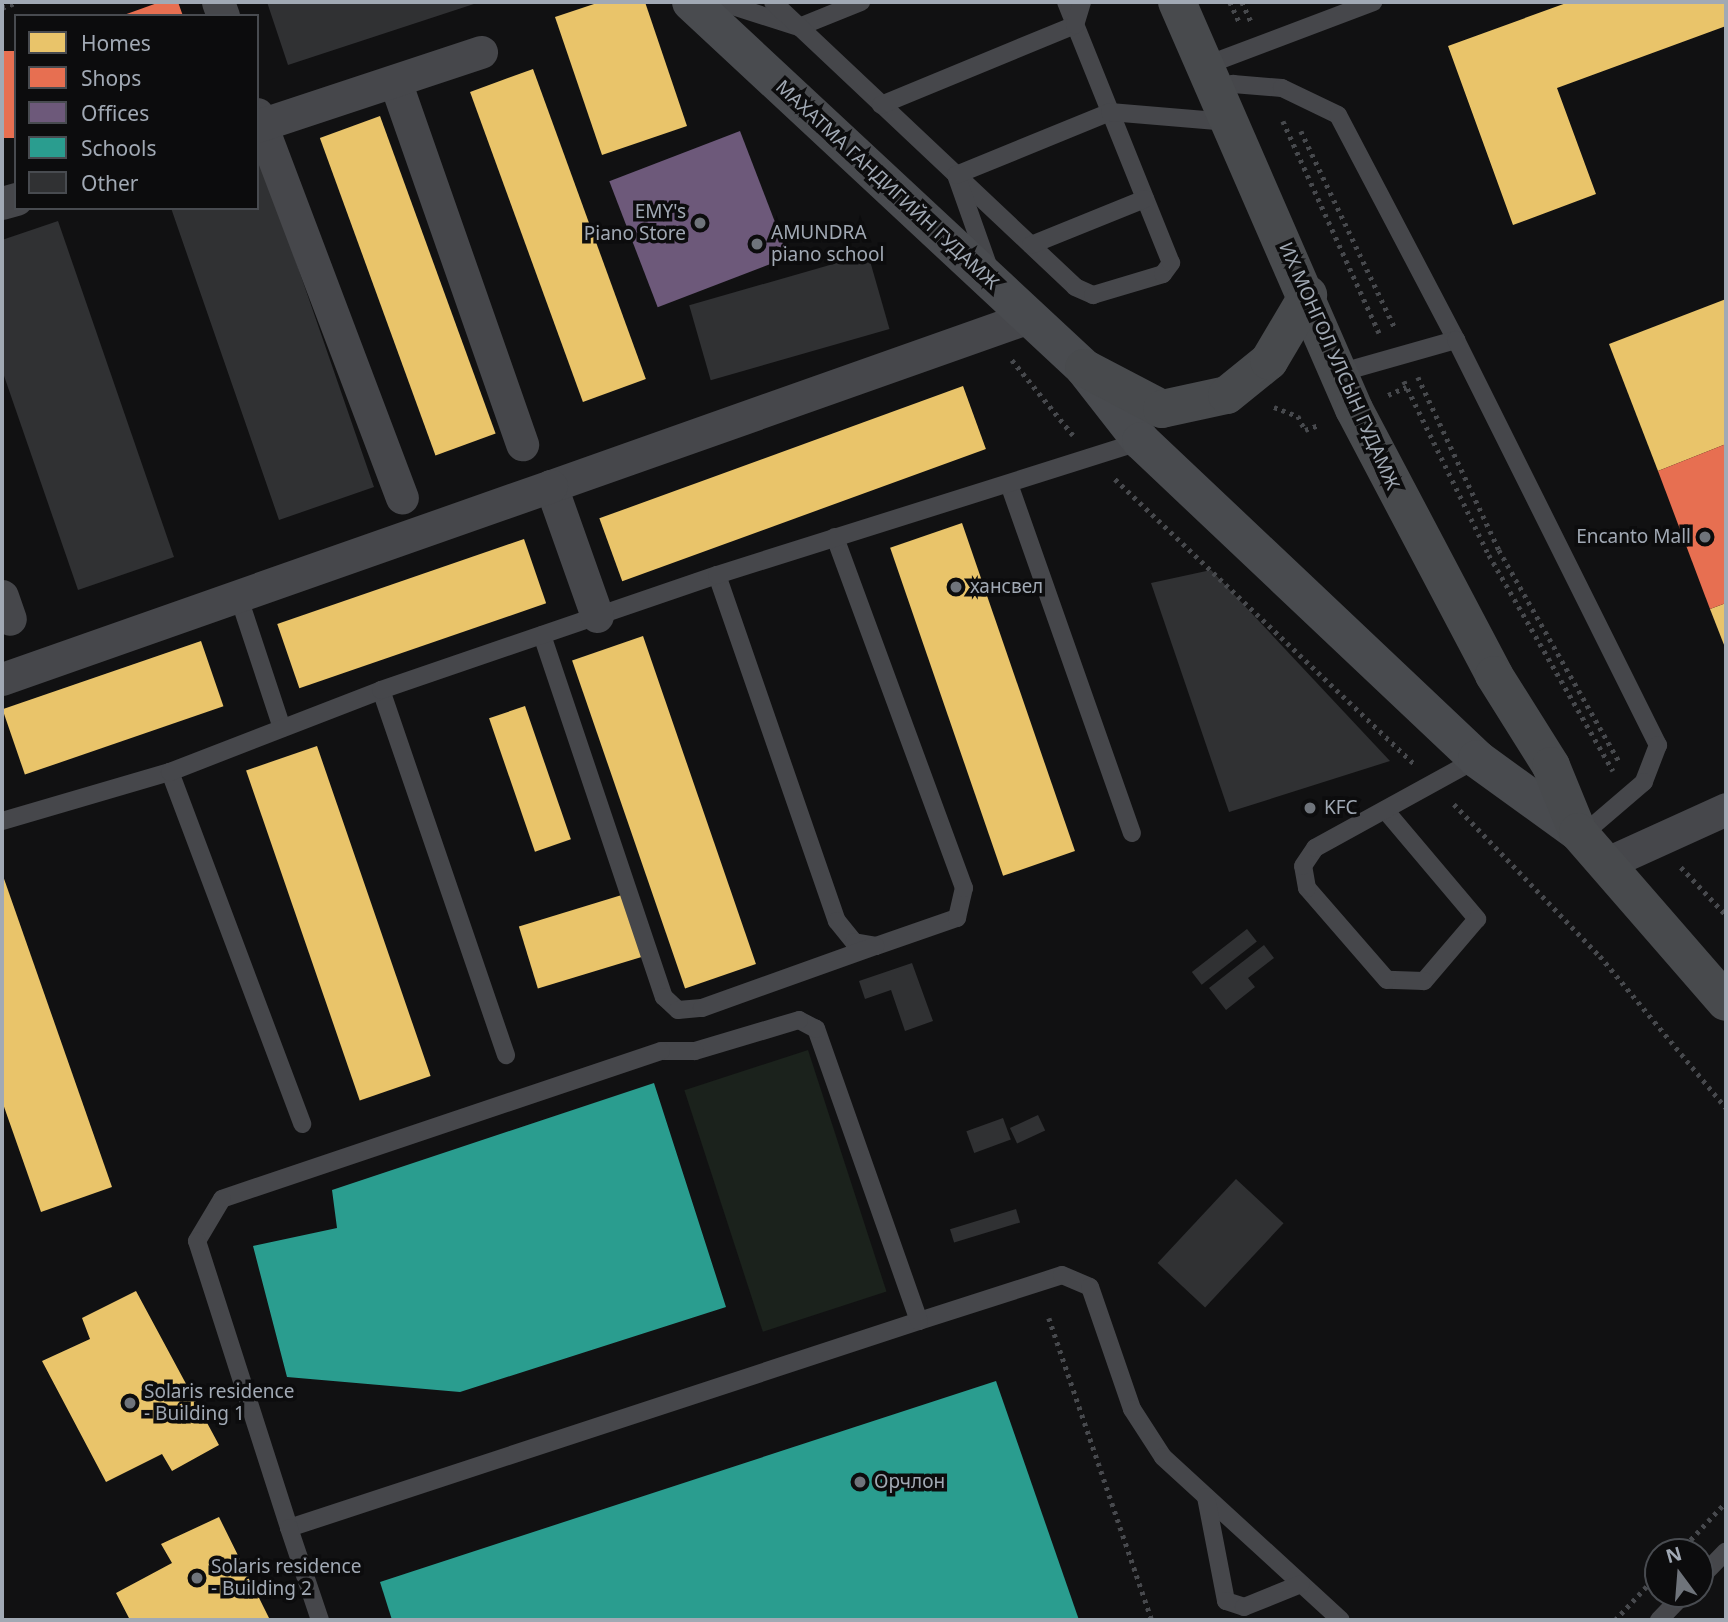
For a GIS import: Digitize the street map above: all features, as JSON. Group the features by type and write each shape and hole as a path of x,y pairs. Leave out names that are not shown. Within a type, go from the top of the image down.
{"main road":[{"name":"МАХАТМА ГАНДИГИЙН ГУДАМЖ","path":"691,2 1084,368"},
{"name":"ИХ МОНГОЛ УЛСЫН ГУДАМЖ","path":"1177,2 1308,295 1339,373 1405,512 1551,766 1588,844"},
{"path":"1084,368 1162,408 1227,395 1269,361 1308,295"},
{"name":"ИХ МОНГОЛ УЛСЫН ГУДАМЖ","path":"1084,368 1142,441 1477,759 1588,844 1726,1002"}],"street":[{"path":"259,121 396,81 481,52"},
{"path":"396,81 522,444"},
{"path":"259,124 402,498"},
{"path":"2,679 239,598 982,330 1029,317"},
{"path":"551,486 597,616"},
{"path":"1588,844 1726,809"}],"lane":[{"path":"720,2 799,27 861,2"},
{"path":"773,2 1031,245 1093,295 1163,274 1171,263 1066,2"},
{"path":"1075,25 1082,2"},
{"path":"1216,93 1256,46 1373,2"},
{"path":"881,105 1075,25"},
{"path":"956,175 1110,112 1216,93 1275,87 1338,115 1455,340 1658,745 1644,782 1588,844"},
{"path":"956,175 996,285"},
{"path":"1031,245 1145,199"},
{"path":"1339,373 1407,350 1455,340"},
{"path":"2,821 170,772 381,690 717,575 1142,441"},
{"path":"1009,484 1132,833"},
{"path":"542,635 664,997 678,1010 702,1008 957,918 964,888 835,537"},
{"path":"717,575 837,921 854,942 876,946"},
{"path":"239,598 282,728"},
{"path":"381,690 506,1055"},
{"path":"1385,810 1477,919 1424,981 1387,980 1307,888 1303,866 1315,848 1477,759"},
{"path":"170,772 302,1124"},
{"path":"320,1620 197,1241 222,1199 648,1055 695,1051 799,1020 816,1029 919,1321"},
{"path":"289,1528 1062,1275 1090,1287 1132,1409 1163,1457 1341,1620"},
{"path":"1206,1497 1226,1601 1244,1607 1301,1584"}],"path":[{"path":"2,8 18,2"},
{"path":"1230,2 1256,46"},
{"path":"1242,2 1256,46"},
{"path":"1275,87 1407,350 1499,550 1622,766"},
{"path":"1275,87 1391,356 1489,555 1629,799"},
{"path":"982,330 1093,458 1433,783 1600,956 1726,1108"},
{"path":"1676,862 1726,915"},
{"path":"1049,1318 1152,1620"},
{"path":"1692,1538 1726,1502"},
{"path":"1615,1620 1644,1589"}],"shaded area":[{"path":"808,1050 886,1292 763,1332 684,1090"}],"building: Homes":[{"path":"600,2 645,2 687,126 602,155 555,17"},
{"path":"1569,2 1726,2 1726,26 1557,88 1596,194 1513,225 1448,46"},
{"path":"533,69 646,379 583,402 470,92"},
{"path":"380,116 496,434 435,456 320,138"},
{"path":"1726,299 1726,444 1658,471 1609,344"},
{"path":"963,386 986,449 622,581 599,518"},
{"path":"962,523 1075,851 1003,876 890,548"},
{"path":"524,539 546,603 299,688 277,624"},
{"path":"1726,603 1726,650 1710,609"},
{"path":"643,636 756,964 685,989 572,660"},
{"path":"201,641 223,706 25,775 2,709"},
{"path":"525,706 571,839 535,852 489,718"},
{"path":"317,746 431,1076 360,1100 246,770"},
{"path":"2,873 112,1187 41,1212 2,1101"},
{"path":"625,894 644,956 538,989 519,926"},
{"name":"Solaris residence - Building 1","path":"136,1291 219,1445 172,1471 162,1454 106,1482 42,1361 90,1339 82,1318"},
{"name":"Solaris residence - Building 2","path":"219,1517 270,1620 130,1620 116,1593 172,1563 161,1544"}],"building: Shops":[{"path":"160,2 178,2 182,14 127,14"},
{"path":"2,51 14,51 14,138 2,138"},
{"name":"Encanto Mall","path":"1726,444 1726,603 1710,609 1658,471"}],"building: Offices":[{"path":"740,131 788,257 658,307 609,181"}],"building: Schools":[{"path":"654,1083 726,1307 460,1392 287,1377 253,1246 337,1228 332,1190"},
{"name":"Орчлон","path":"996,1381 1079,1620 392,1620 380,1582"}],"building: Other":[{"path":"267,2 480,2 288,65"},
{"path":"259,155 374,487 279,520 172,210 259,210"},
{"path":"58,221 174,557 78,590 2,370 2,240"},
{"path":"868,254 889,329 711,380 689,305"},
{"path":"1211,570 1390,761 1229,812 1151,583"},
{"path":"1247,929 1257,942 1202,985 1192,972"},
{"path":"1264,945 1274,958 1248,978 1255,987 1226,1010 1209,988"},
{"path":"912,963 933,1021 905,1031 891,990 865,999 859,981"},
{"path":"1038,1115 1045,1130 1017,1144 1010,1128"},
{"path":"1003,1118 1011,1140 974,1153 966,1131"},
{"path":"1236,1179 1284,1223 1205,1307 1158,1263"},
{"path":"1016,1209 1020,1222 954,1243 950,1229"}],"place":[{"name":"EMY's Piano Store","path":"700,223"},
{"name":"AMUNDRA piano school","path":"757,244"},
{"name":"Encanto Mall","path":"1705,537"},
{"name":"хансвел","path":"956,587"},
{"name":"KFC","path":"1310,808"},
{"name":"Solaris residence - Building 1","path":"130,1403"},
{"name":"Орчлон","path":"860,1482"},
{"name":"Solaris residence - Building 2","path":"197,1578"}]}
